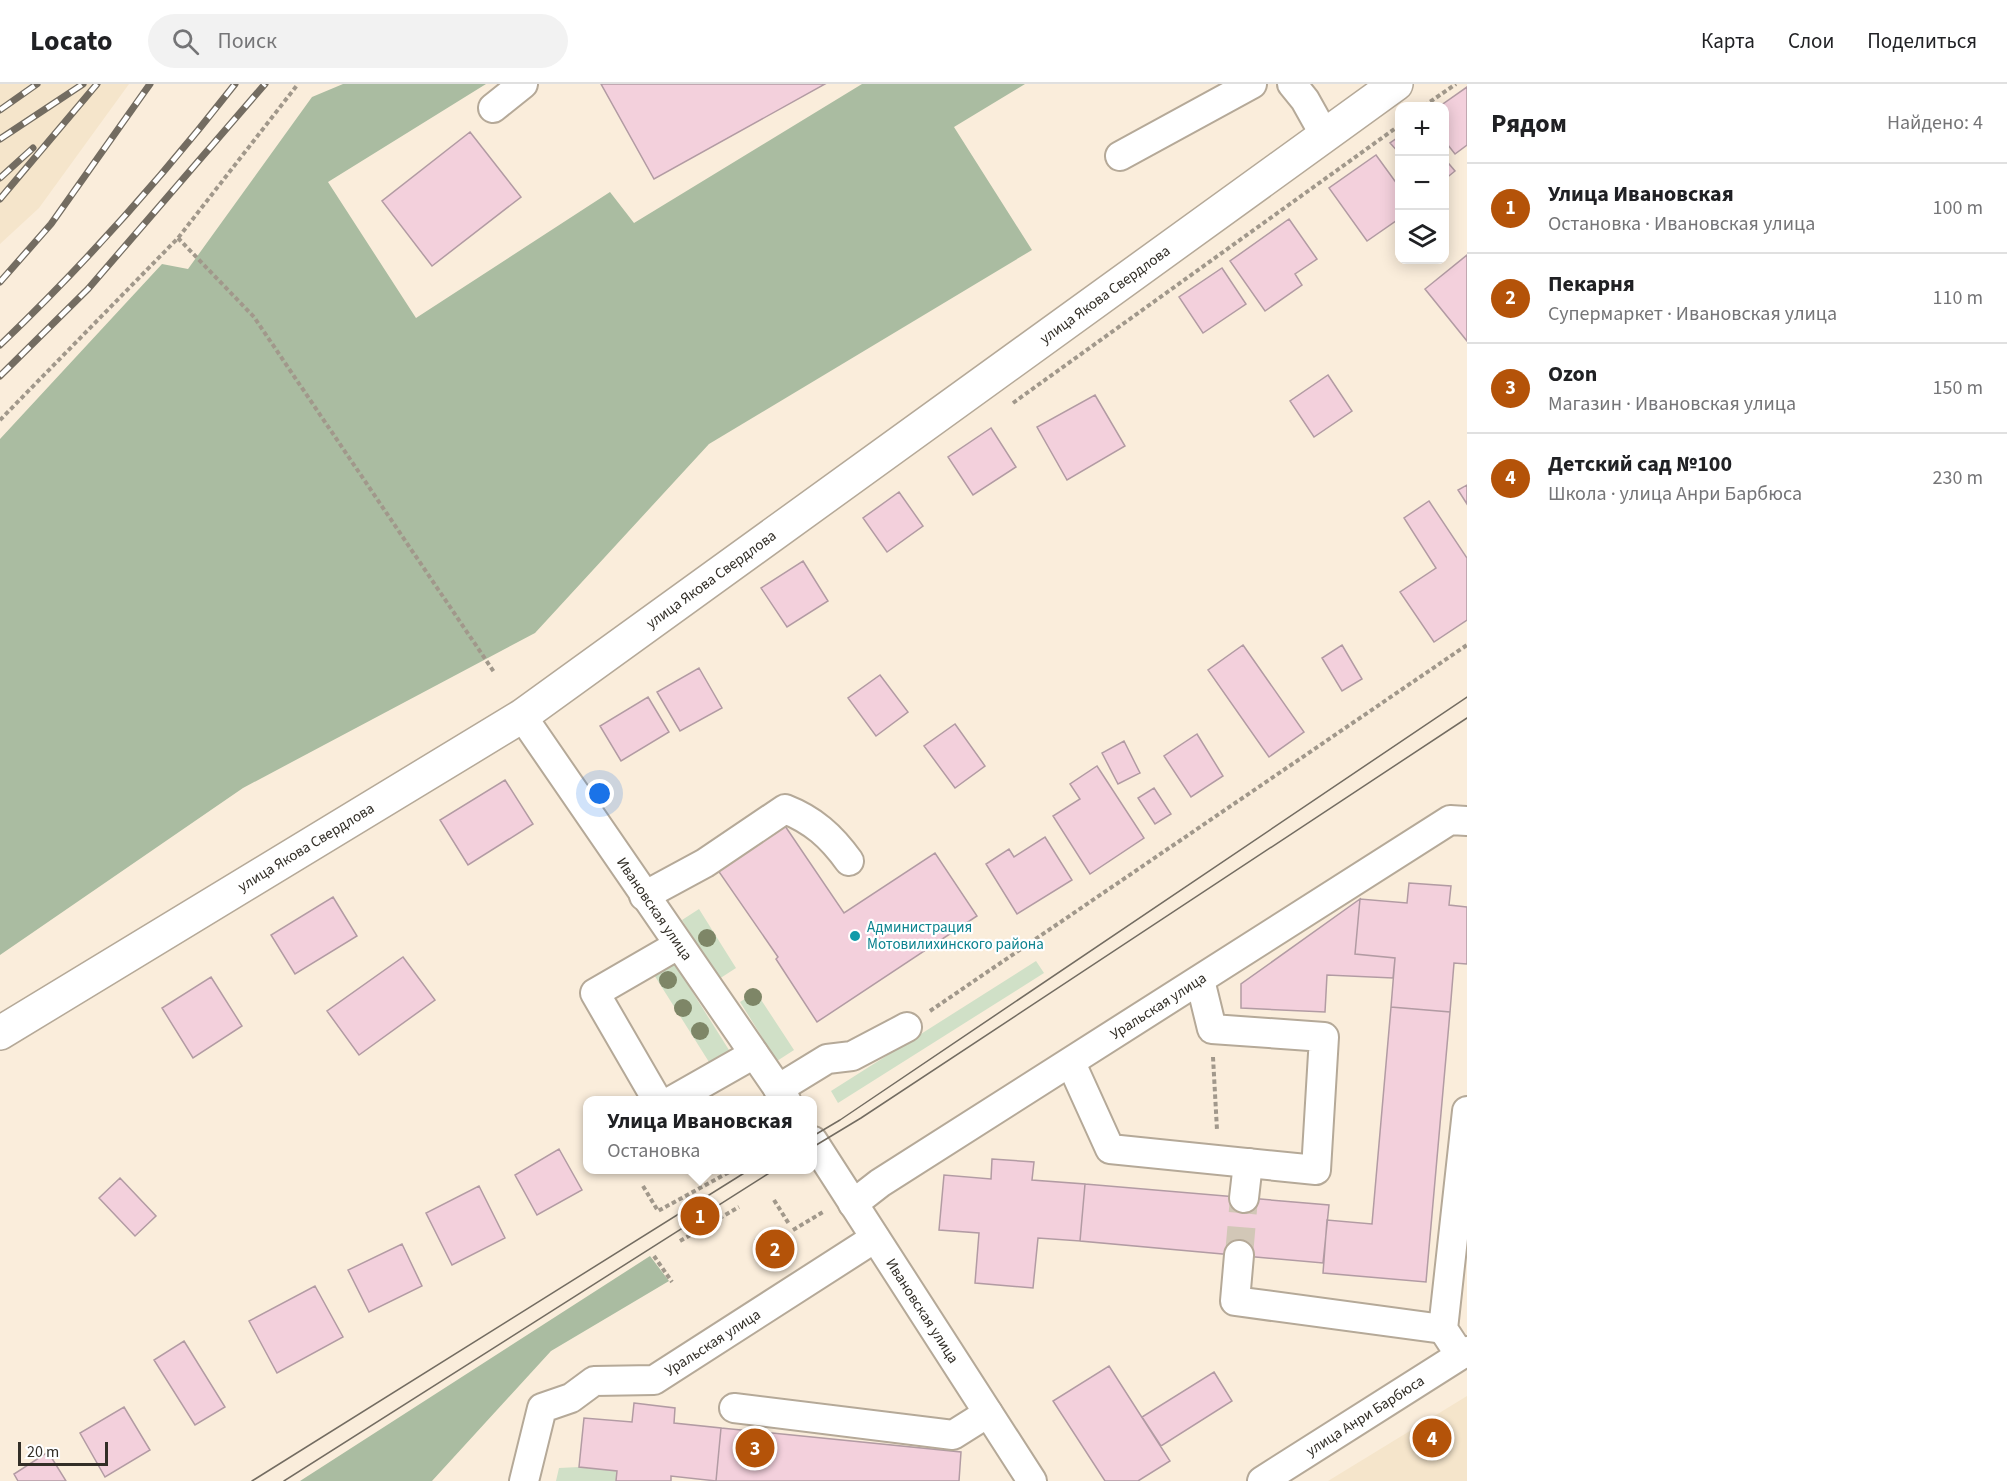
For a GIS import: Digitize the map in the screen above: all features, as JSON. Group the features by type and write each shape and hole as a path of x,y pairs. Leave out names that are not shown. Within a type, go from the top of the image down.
{"main road":[{"name":"улица Якова Свердлова","path":"0,1033 522,716 1396,84"}],"street":[{"path":"493,108 523,84"},
{"path":"1120,156 1252,84"},
{"path":"1292,84 1305,100 1324,134"},
{"name":"Ивановская улица","path":"522,716 782,1095"},
{"path":"644,896 705,863 785,809 808,818 835,842 849,861"},
{"name":"Уральская улица","path":"842,1206 1071,1063 1450,820 1467,821"},
{"path":"654,1096 595,993 678,945"},
{"path":"1071,1063 1110,1149 1316,1170 1324,1037 1212,1029 1200,980"},
{"path":"782,1095 827,1059 852,1056 907,1027"},
{"path":"681,1096 754,1054"},
{"path":"1443,1329 1467,1111"},
{"name":"Ивановская улица","path":"817,1150 842,1206 875,1238 1032,1481"},
{"path":"1244,1198 1248,1163"},
{"name":"Уральская улица","path":"524,1481 542,1408 571,1398 594,1381 654,1380 875,1238"},
{"path":"1239,1255 1235,1301 1443,1329 1464,1353"},
{"name":"улица Анри Барбюса","path":"1262,1481 1464,1353"},
{"path":"734,1408 953,1435 988,1413"}],"path":[{"path":"0,420 178,238 298,84"},
{"path":"295,89 304,84"},
{"path":"1430,102 1456,84"},
{"path":"178,238 254,317 494,672"},
{"path":"907,1027 1467,645"},
{"path":"1212,1029 1218,1160"},
{"path":"643,1186 658,1211 726,1174"},
{"path":"774,1200 789,1224"},
{"path":"793,1230 842,1206"},
{"path":"680,1241 739,1207"},
{"path":"654,1256 672,1282"}],"shaded area":[{"path":"0,84 129,84 39,208 0,244"},
{"path":"1467,1396 1467,1481 1328,1481"}],"green space":[{"path":"343,84 486,84 328,182 416,318 610,192 634,223 862,84 1025,84 954,127 1032,250 709,444 535,633 243,788 0,955 0,439 162,264 188,269 312,97"},
{"path":"699,909 736,968 719,979 682,920"},
{"path":"671,958 729,1050 709,1062 651,970"},
{"path":"1036,961 1044,973 838,1103 831,1091"},
{"path":"756,992 794,1050 777,1061 740,1002"},
{"path":"650,1256 669,1281 551,1351 432,1481 300,1481"},
{"path":"579,1467 617,1471 616,1481 556,1481 559,1468"}],"building":[{"path":"601,84 825,84 654,179"},
{"path":"1467,87 1467,145 1455,154 1449,146 1449,102 1446,102"},
{"path":"470,132 521,197 432,266 382,201"},
{"path":"1376,155 1395,181 1395,221 1367,241 1329,188"},
{"path":"1449,164 1455,171 1449,176"},
{"path":"1289,219 1317,259 1295,274 1302,285 1265,311 1230,261"},
{"path":"1467,255 1467,341 1425,289"},
{"path":"1222,268 1246,304 1203,333 1179,297"},
{"path":"1328,375 1352,411 1314,437 1290,401"},
{"path":"1095,395 1125,446 1067,480 1037,427"},
{"path":"991,428 1016,467 973,495 948,457"},
{"path":"1467,485 1467,504 1458,490"},
{"path":"899,492 923,526 887,552 863,518"},
{"path":"1429,501 1467,558 1467,620 1434,642 1400,592 1436,568 1404,518"},
{"path":"803,561 828,601 787,627 761,588"},
{"path":"1243,645 1304,732 1269,757 1208,670"},
{"path":"1342,645 1362,679 1342,691 1322,658"},
{"path":"699,668 722,708 680,731 657,692"},
{"path":"880,675 908,712 876,736 848,698"},
{"path":"648,697 669,732 621,761 600,726"},
{"path":"955,724 985,766 955,788 924,746"},
{"path":"1197,734 1223,776 1191,797 1164,756"},
{"path":"1124,741 1140,773 1118,784 1102,753"},
{"path":"1097,766 1144,838 1090,874 1053,816 1080,799 1070,784"},
{"path":"505,780 533,824 468,865 440,820"},
{"path":"1154,788 1171,814 1155,824 1138,798"},
{"name":"Администрация Мотовилихинского района","path":"783,823 844,913 935,853 977,916 817,1022 776,959 778,957 715,866"},
{"path":"1045,837 1072,880 1017,914 986,864 1009,849 1014,857"},
{"path":"1409,883 1451,886 1449,905 1467,907 1467,964 1454,963 1450,1012 1391,1007 1395,958 1355,954 1360,899 1407,903"},
{"path":"333,897 357,936 295,974 271,935"},
{"path":"1360,899 1355,954 1395,958 1393,978 1327,975 1325,1012 1241,1008 1241,984"},
{"path":"403,957 435,1000 359,1055 327,1011"},
{"path":"211,977 242,1026 193,1058 162,1008"},
{"path":"1391,1007 1450,1012 1426,1282 1323,1273 1327,1220 1372,1224"},
{"path":"559,1149 582,1190 537,1215 515,1175"},
{"path":"992,1159 1034,1162 1032,1180 1085,1184 1080,1241 1038,1238 1033,1288 975,1283 979,1233 939,1230 944,1175 991,1179"},
{"path":"120,1178 156,1216 135,1236 99,1198"},
{"path":"1085,1184 1329,1205 1323,1263 1080,1241"},
{"path":"479,1186 505,1238 452,1265 426,1213"},
{"path":"774,1228 794,1258 775,1270 755,1240"},
{"path":"402,1244 422,1286 369,1312 348,1270"},
{"path":"315,1286 343,1337 277,1373 249,1321"},
{"path":"184,1341 225,1407 195,1425 154,1360"},
{"path":"1109,1366 1170,1461 1138,1481 1105,1481 1053,1401"},
{"path":"1214,1372 1232,1401 1161,1446 1142,1417"},
{"path":"634,1403 675,1408 674,1423 721,1428 716,1481 671,1476 671,1481 616,1481 617,1471 579,1467 584,1418 632,1422"},
{"path":"124,1407 150,1450 105,1477 80,1433"},
{"path":"721,1428 961,1452 959,1481 716,1481"},
{"path":"48,1452 66,1481 18,1481 14,1474"}],"tunnel":[{"path":"1239,1255 1244,1198"}],"tram line":[{"path":"817,1134 1467,697"},
{"path":"817,1145 861,1118 1467,718"},
{"path":"252,1481 743,1174"},
{"path":"284,1481 768,1174"}],"railway":[{"path":"0,110 37,84"},
{"path":"0,139 83,84"},
{"path":"0,199 97,84"},
{"path":"0,282 51,224 150,84"},
{"path":"0,345 122,219 235,84"},
{"path":"0,376 88,289 265,84"},
{"path":"0,178 33,148"}],"place":[{"name":"Администрация Мотовилихинского района","path":"855,936"},
{"name":"Улица Ивановская","path":"700,1216"},
{"name":"Пекарня","path":"775,1249"},
{"name":"Детский сад №100","path":"1432,1438"},
{"name":"Ozon","path":"755,1448"}]}
